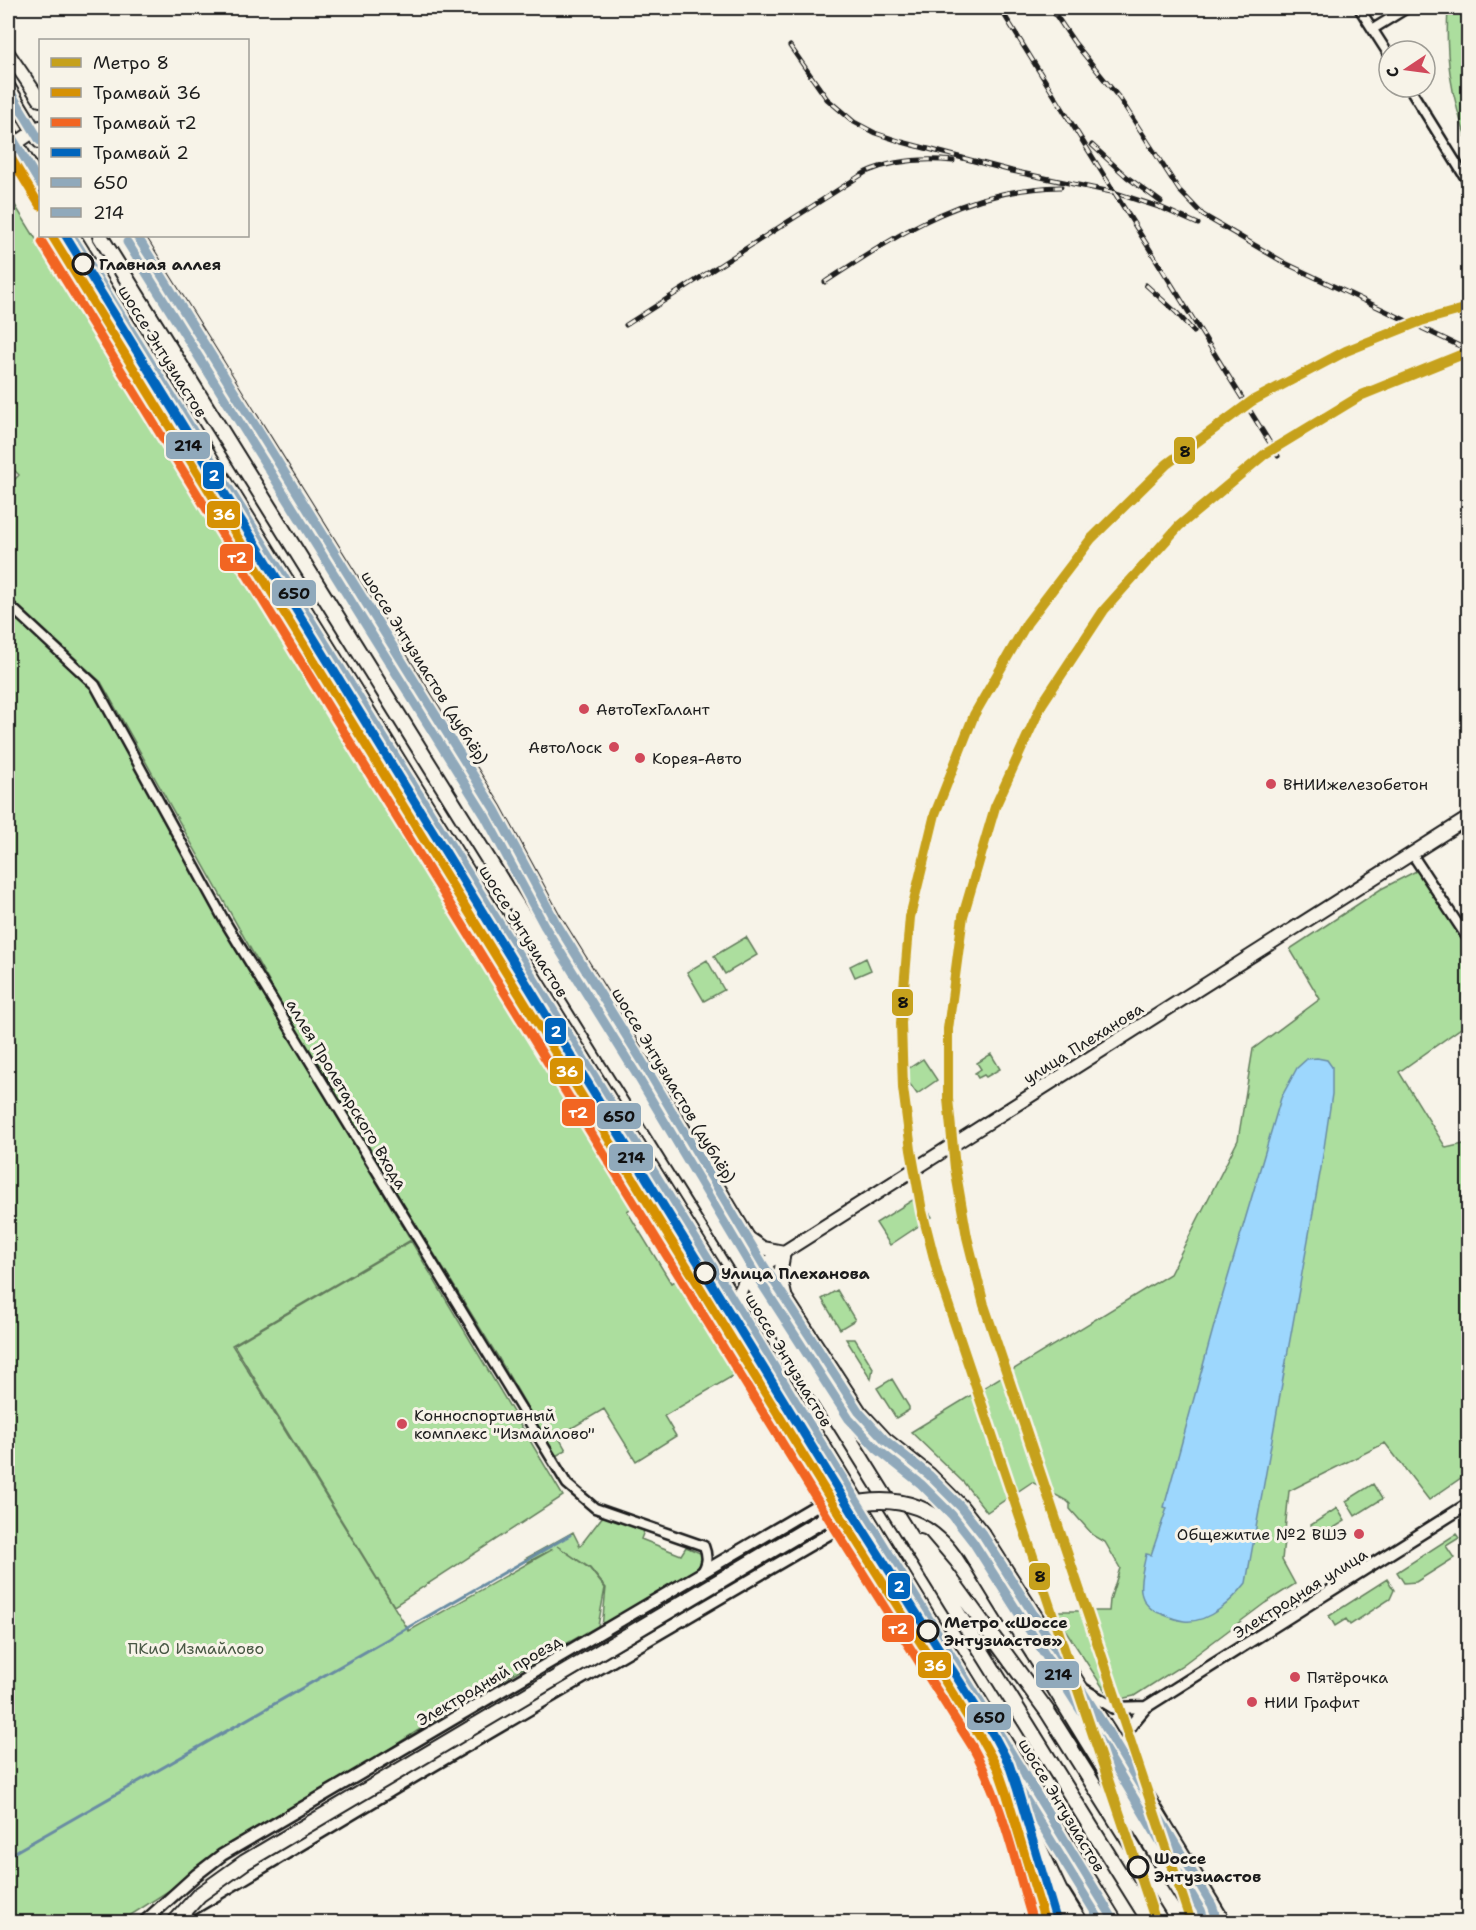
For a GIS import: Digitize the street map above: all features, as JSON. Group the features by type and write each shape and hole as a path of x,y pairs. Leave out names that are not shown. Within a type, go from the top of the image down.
{"main road":[{"path":"8,53 39,99"},
{"path":"8,88 39,134 12,147"},
{"path":"8,131 12,147 39,183"},
{"name":"шоссе Энтузиастов","path":"73,237 741,1311 1115,1923"},
{"name":"шоссе Энтузиастов","path":"101,237 1150,1923"},
{"name":"шоссе Энтузиастов (дублёр)","path":"138,237 495,810 555,921 645,1066 764,1266 859,1412 885,1440 929,1475 961,1507 983,1535 1128,1763 1212,1905 1218,1923"},
{"name":"улица Плеханова","path":"748,1277 1468,818"},
{"path":"558,973 645,1066"},
{"path":"741,1311 739,1293 748,1277 750,1242 764,1248 784,1252 780,1274 785,1298"},
{"path":"175,1923 199,1895 245,1862 846,1506 884,1500 901,1502 932,1515 950,1527 969,1551 1198,1923"},
{"path":"891,1509 944,1570 1047,1711 1179,1923"},
{"path":"993,1724 1029,1826 1063,1898 1067,1923"},
{"path":"1212,1905 1223,1923"}],"street":[{"path":"1359,8 1379,39"},
{"path":"1373,29 1407,8"},
{"path":"1416,99 1468,182"},
{"name":"аллея Пролетарского Входа","path":"8,604 95,686 224,920 567,1484 595,1508 704,1546 707,1562 701,1573"},
{"path":"1412,854 1468,939"},
{"name":"Электродный проезд","path":"144,1923 207,1865 399,1749 824,1500 832,1489 834,1476 831,1461"},
{"name":"Электродная улица","path":"1128,1763 1124,1746 1125,1735 1146,1707 1468,1504"},
{"path":"170,1923 417,1775 841,1527 856,1527 876,1534"},
{"path":"558,1657 553,1670 555,1677 560,1682 574,1684"},
{"path":"1080,1687 1114,1708 1146,1707"},
{"path":"399,1749 412,1747 417,1749 422,1760 417,1775"},
{"path":"1054,1877 1082,1923"}],"green space":[{"path":"1468,8 1468,143 1450,77 1447,27 1448,9"},
{"path":"8,194 635,1206 627,1211 671,1283 676,1281 691,1305 695,1303 738,1373 664,1416 676,1436 636,1461 604,1409 558,1436 566,1450 556,1456 498,1357 296,1030 101,682 8,596 8,486 19,475 8,464"},
{"name":"ПКиО Измайлово","path":"8,611 91,688 296,1048 411,1240 232,1345 409,1631 553,1549 528,1562 525,1559 573,1532 580,1546 603,1516 644,1531 641,1539 681,1555 686,1547 700,1553 701,1559 699,1567 693,1574 602,1627 606,1588 590,1568 557,1546 590,1569 605,1588 598,1626 456,1706 120,1922 8,1922"},
{"path":"1418,870 1468,949 1468,1023 1399,1072 1446,1148 1468,1143 1468,1473 1429,1500 1385,1443 1289,1491 1282,1560 1295,1584 1265,1603 1181,1666 1134,1696 1120,1699 1107,1694 1053,1611 1109,1611 1120,1568 1105,1542 1093,1535 1070,1509 1067,1501 1032,1482 987,1512 964,1483 911,1432 1170,1274 1238,1140 1253,1049 1320,999 1290,949 1381,889"},
{"path":"746,937 757,955 725,974 714,956"},
{"path":"866,958 871,970 855,977 850,966"},
{"path":"707,960 724,990 704,1001 687,972"},
{"path":"991,1054 1000,1069 986,1077 984,1075 978,1078 975,1073 981,1069 977,1063"},
{"path":"923,1059 937,1080 917,1094 902,1073"},
{"path":"919,1196 932,1217 890,1245 876,1223"},
{"name":"Конноспортивный комплекс \"Измайлово\"","path":"411,1241 563,1496 394,1606 234,1345"},
{"path":"837,1290 855,1320 840,1329 822,1299"},
{"path":"846,1339 855,1339 873,1368 871,1379"},
{"path":"892,1379 909,1407 909,1410 896,1418 877,1388"},
{"path":"1373,1484 1382,1499 1355,1516 1346,1501"},
{"path":"1337,1508 1345,1521 1319,1537 1311,1525"},
{"path":"1456,1534 1459,1538 1446,1546 1454,1558 1416,1582 1404,1583 1397,1572"},
{"path":"1387,1579 1394,1590 1390,1599 1350,1625 1346,1619 1335,1626 1329,1616"}],"water":[{"path":"1307,1059 1327,1060 1332,1067 1332,1094 1321,1168 1246,1583 1234,1597 1211,1615 1193,1621 1179,1620 1154,1611 1143,1599 1141,1582 1146,1554 1151,1555 1167,1508 1164,1507 1218,1311 1281,1098 1297,1068"}],"waterway":[{"path":"8,1856 570,1535"}],"railway":[{"path":"1000,8 1278,456"},
{"path":"1051,8 1074,42 1120,99 1179,190 1203,215 1285,263 1468,350"},
{"path":"790,46 827,99 854,122 875,133 1012,171 1116,193 1162,208 1198,224"},
{"path":"1092,145 1127,177 1161,202"},
{"path":"626,325 866,172 909,161 953,161"},
{"path":"825,282 881,246 936,216 994,196 1061,187"},
{"path":"1146,285 1194,332"}],"metro line":[{"name":"8","path":"1156,1922 938,1274 922,1211 903,1088 901,1023 910,917 935,814 974,715 1027,623 1091,539 1167,464 1252,401 1346,351 1421,321 1468,308"},
{"name":"8","path":"1191,1922 984,1305 967,1237 955,1168 948,1099 948,1029 963,916 995,807 1042,704 1104,610 1179,526 1265,454 1362,395 1468,352"}],"tram line":[{"name":"36","path":"8,153 39,204"},
{"name":"36","path":"53,237 847,1526 982,1740 998,1769 1006,1792 1045,1922"},
{"name":"2","path":"67,237 857,1520 993,1734 1009,1764 1056,1919"},
{"name":"т2","path":"42,242 837,1532 972,1746 1000,1810 1033,1922"}],"transit line":[{"name":"650","path":"8,88 39,139"},
{"name":"650","path":"8,131 39,182"},
{"name":"650","path":"73,237 721,1280 1115,1922"},
{"name":"650","path":"138,237 495,810 555,921 645,1066 764,1266 859,1412 885,1440 929,1475 961,1507 983,1535 1107,1730 1212,1905 1218,1922"},
{"name":"214","path":"62,242 711,1286 1101,1922"},
{"name":"214","path":"127,242 485,816 545,927 635,1072 754,1272 849,1419 877,1449 921,1484 952,1515 973,1542 1097,1736 1201,1910 1205,1922"}],"place":[{"name":"Главная аллея","path":"83,264"},
{"name":"АвтоТехГалант","path":"584,709"},
{"name":"АвтоЛоск","path":"614,747"},
{"name":"Корея-Авто","path":"640,758"},
{"name":"ВНИИжелезобетон","path":"1271,784"},
{"name":"Улица Плеханова","path":"705,1273"},
{"name":"Конноспортивный комплекс \"Измайлово\"","path":"402,1424"},
{"name":"Общежитие №2 ВШЭ","path":"1359,1534"},
{"name":"Метро «Шоссе Энтузиастов»","path":"928,1631"},
{"name":"Пятёрочка","path":"1295,1677"},
{"name":"НИИ Графит","path":"1252,1702"},
{"name":"Шоссе Энтузиастов","path":"1138,1867"}]}
